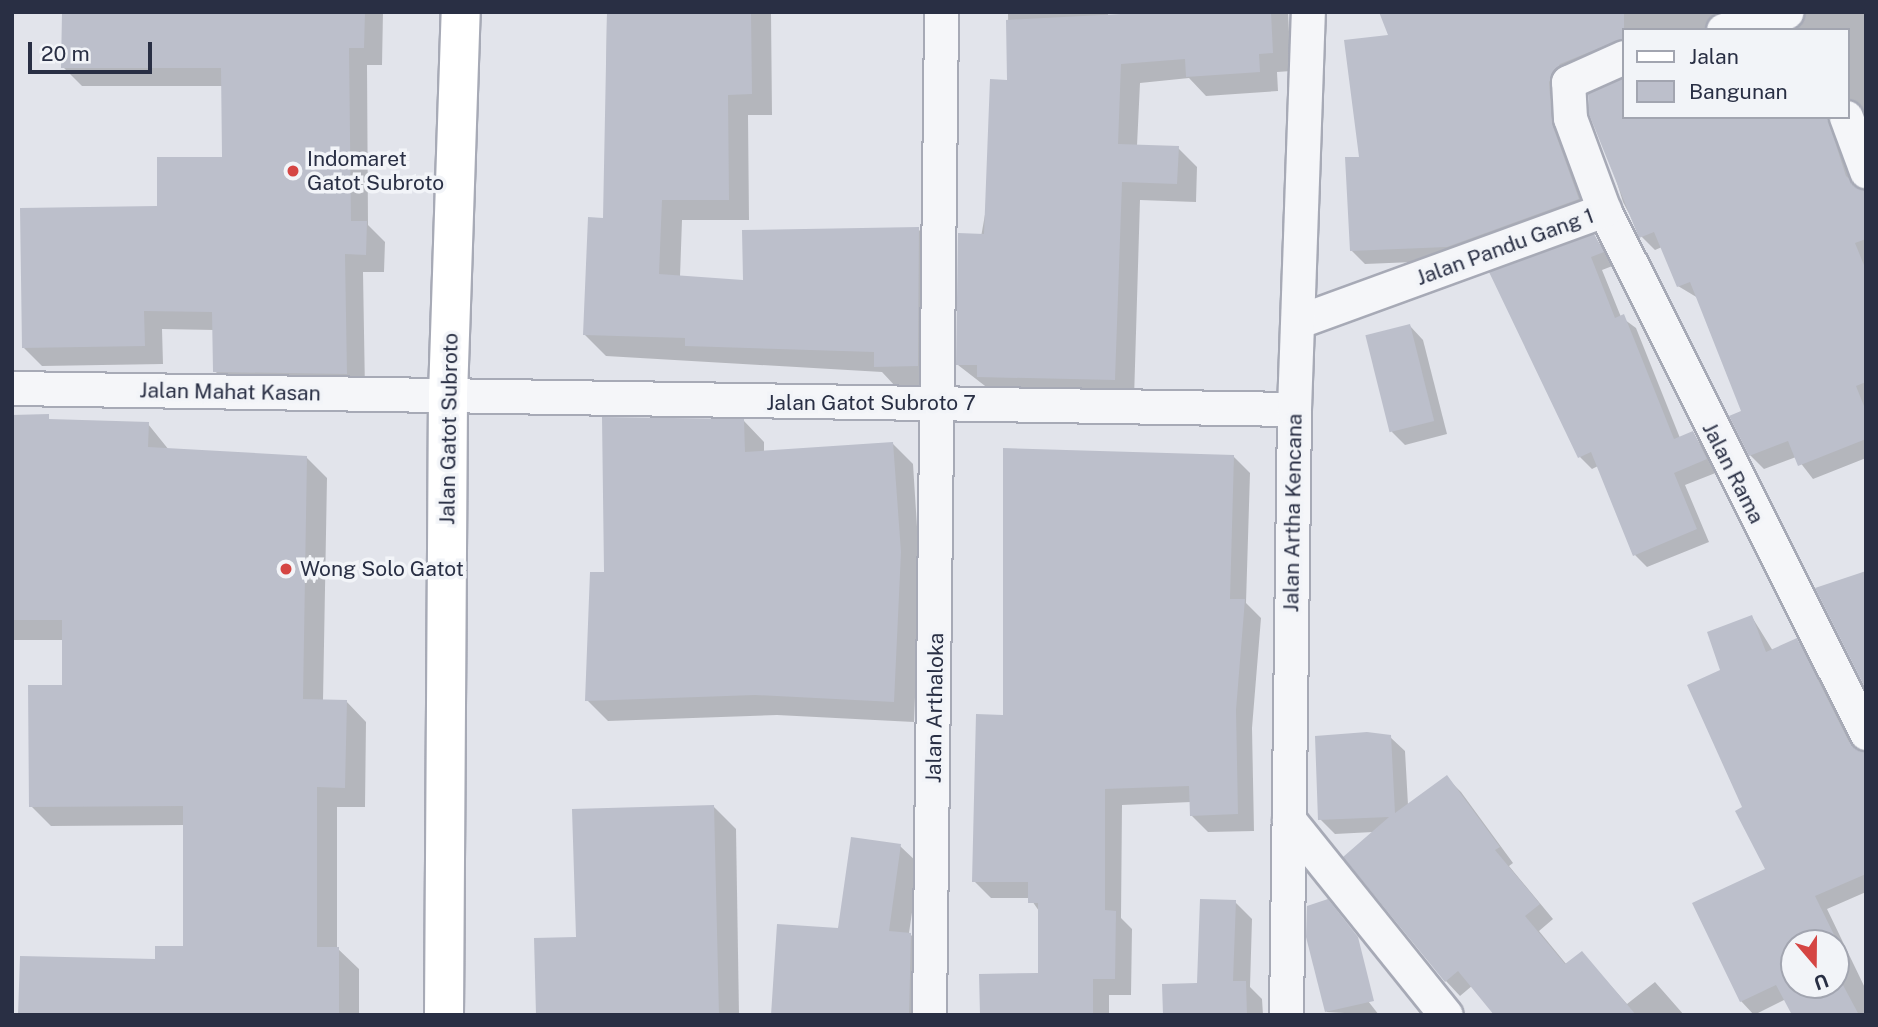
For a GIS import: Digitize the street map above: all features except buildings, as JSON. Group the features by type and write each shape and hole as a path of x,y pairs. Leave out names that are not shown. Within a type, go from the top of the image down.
{"main road":[{"name":"Jalan Gatot Subroto","path":"444,1015 448,395 461,12"}],"street":[{"name":"Jalan Arthaloka","path":"929,1015 941,401 941,12"},
{"name":"Jalan Artha Kencana","path":"1286,1015 1294,409 1308,12"},
{"path":"1730,28 1786,12"},
{"name":"Jalan Pandu Gang 1","path":"1299,321 1604,211 1570,118 1568,82 1622,58"},
{"path":"1850,113 1866,105"},
{"path":"1848,119 1866,171"},
{"name":"Jalan Rama","path":"1604,211 1866,733"},
{"name":"Jalan Mahat Kasan","path":"12,388 448,395"},
{"name":"Jalan Gatot Subroto 7","path":"448,395 725,404 941,401 1294,409"},
{"path":"1289,820 1446,1015"}],"place":[{"name":"Indomaret Gatot Subroto","path":"293,171"},
{"name":"Wong Solo Gatot","path":"286,569"}]}
